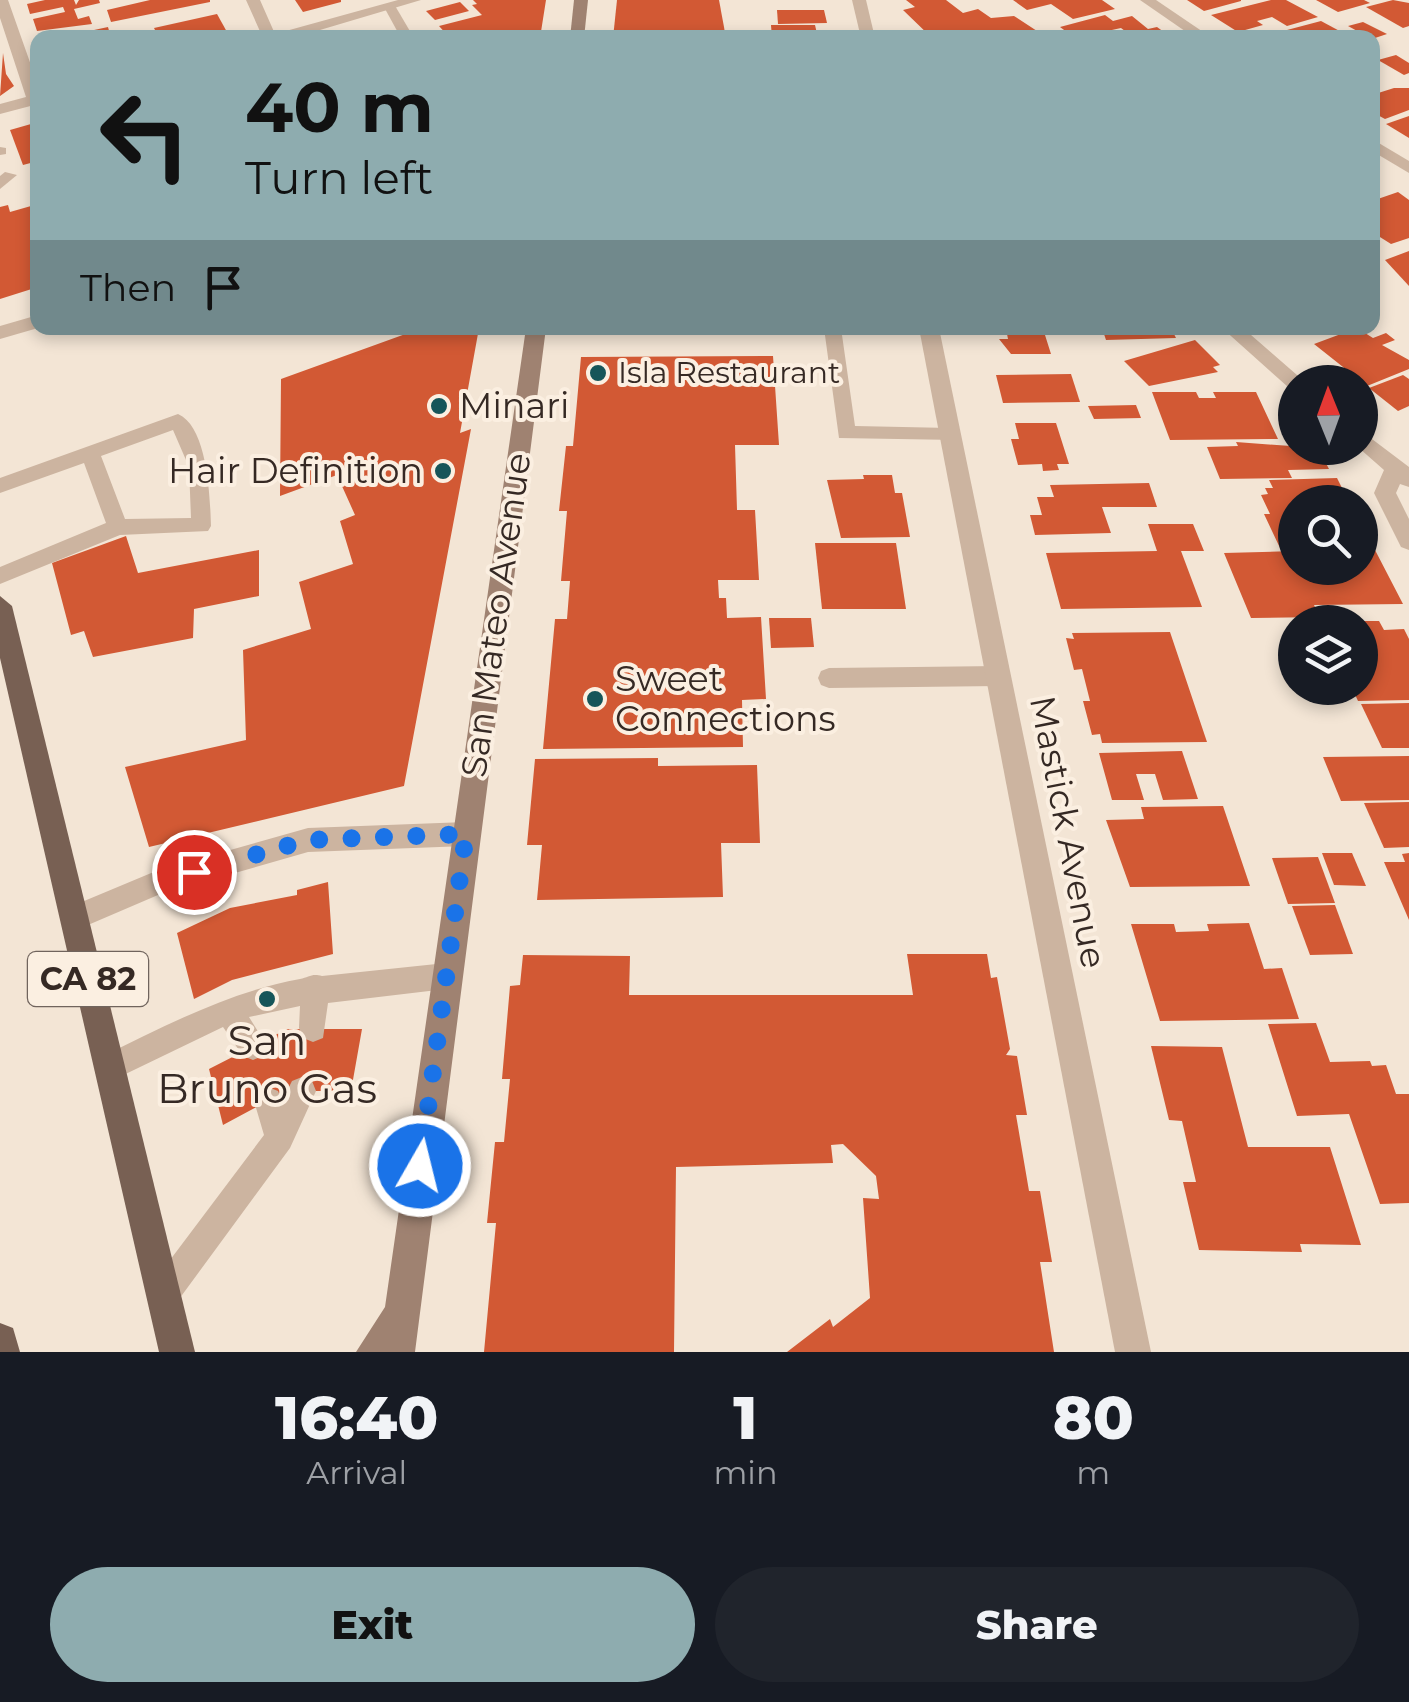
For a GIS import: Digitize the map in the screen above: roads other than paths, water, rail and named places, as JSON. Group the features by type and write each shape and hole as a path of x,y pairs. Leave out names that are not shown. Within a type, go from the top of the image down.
{"main road":[{"name":"CA 82","path":"0,606 177,1352"},
{"path":"0,1341 2,1352"}],"street":[{"path":"1,0 30,83"},
{"path":"253,0 268,30"},
{"path":"302,30 414,0"},
{"path":"578,30 581,0"},
{"path":"859,0 866,30"},
{"path":"1147,0 1194,30"},
{"path":"0,110 30,102"},
{"path":"1380,149 1409,168"},
{"path":"0,333 30,324"},
{"name":"San Mateo Avenue","path":"374,1352 398,1335 535,335"},
{"name":"Mastick Avenue","path":"930,335 1133,1352"},
{"path":"1239,335 1278,367"},
{"path":"1378,453 1402,473 1385,494 1409,541"}],"lane":[{"path":"390,6 400,30"},
{"path":"833,335 846,433 950,434"},
{"path":"0,486 178,421 199,467 200,526 118,527 0,576"},
{"path":"90,453 118,527"},
{"path":"829,678 998,676"},
{"path":"74,918 156,883 308,840 466,834"},
{"path":"109,1068 228,1010 315,987 446,976"},
{"path":"313,1028 315,987"},
{"path":"228,1010 254,1046"},
{"path":"163,1294 280,1138 302,1090"},
{"path":"268,1101 280,1138"}],"place":[{"name":"Isla Restaurant","path":"598,373"},
{"name":"Minari","path":"439,406"},
{"name":"Hair Definition","path":"443,471"},
{"name":"Sweet Connections","path":"595,699"},
{"name":"San Bruno Gas","path":"267,999"}]}
